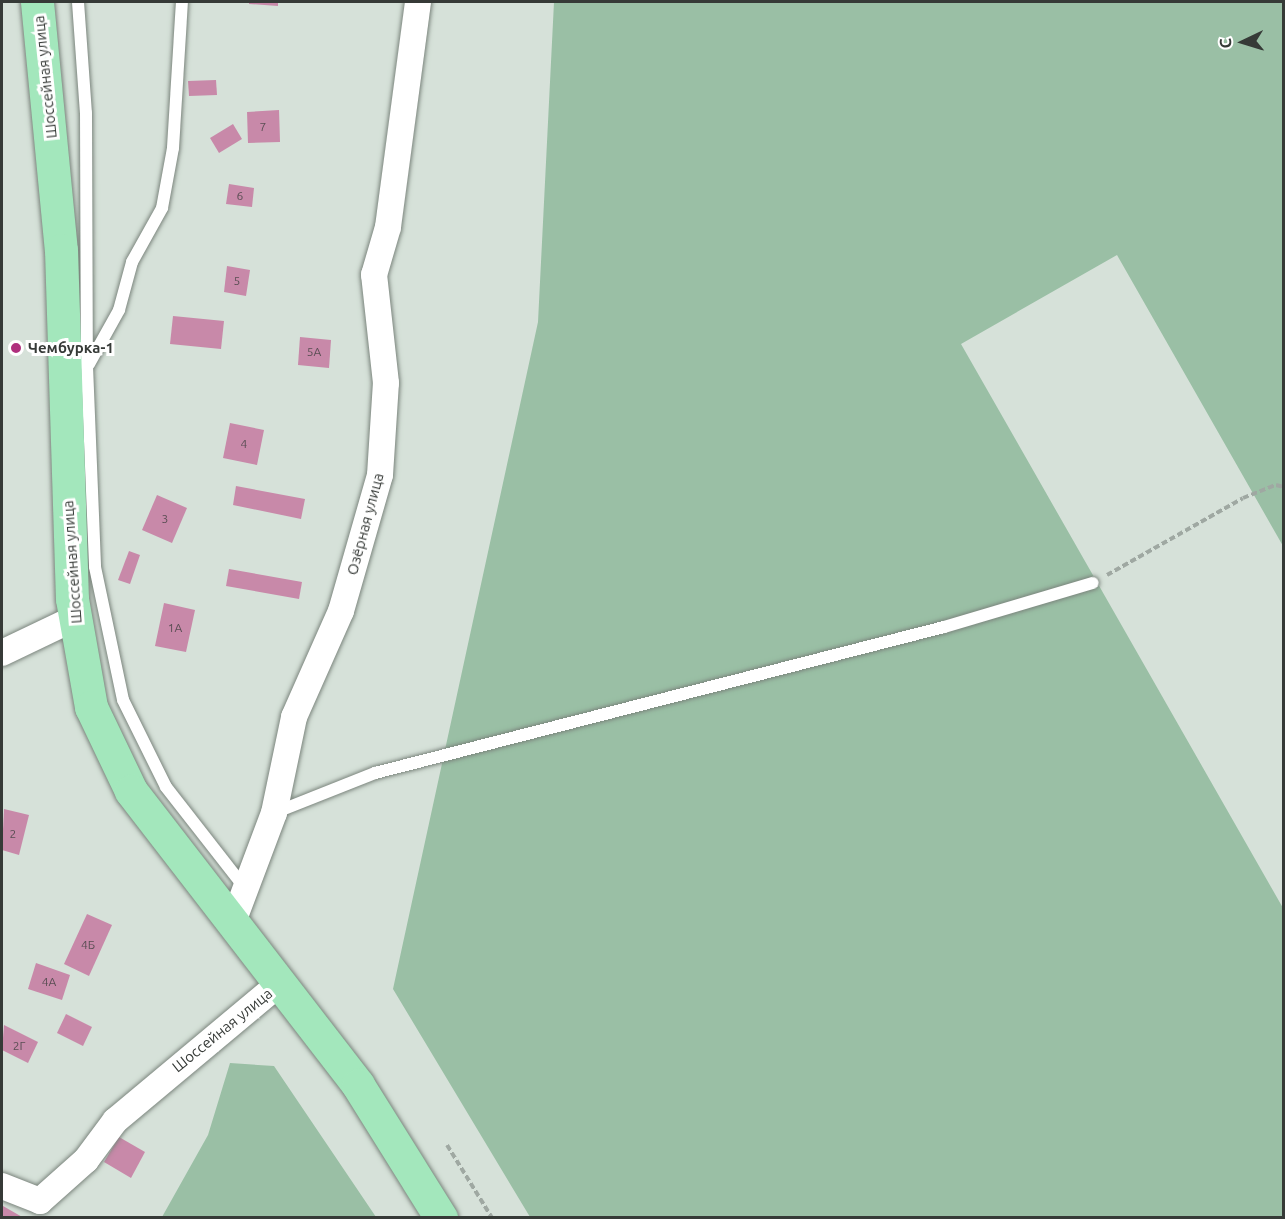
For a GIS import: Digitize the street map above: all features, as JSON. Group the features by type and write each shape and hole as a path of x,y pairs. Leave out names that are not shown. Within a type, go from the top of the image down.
{"main road":[{"name":"Шоссейная улица","path":"37,2 61,250 64,413 75,618 91,707 131,791 280,983"},
{"path":"280,983 358,1085 441,1218"}],"street":[{"name":"Озёрная улица","path":"233,922 274,813 294,717 341,611 380,475 386,383 374,275 388,227 418,2"},
{"path":"2,653 75,618"},
{"name":"Шоссейная улица","path":"2,1186 40,1201 86,1160 115,1121 280,983"}],"lane":[{"path":"78,2 86,113 87,366 95,567 123,700 166,787 246,889"},
{"path":"64,413 87,366 119,310 132,262 162,208 173,148 182,2"},
{"path":"274,813 375,773 944,627 1093,583"}],"path":[{"path":"1093,583 1244,498 1276,485 1284,487"},
{"path":"447,1145 492,1218"}],"green space":[{"path":"554,2 1283,2 1283,546 1117,255 961,344 1283,908 1283,1217 530,1217 393,989 538,322"},
{"path":"230,1063 274,1066 376,1217 162,1217 208,1135"}],"building":[{"path":"249,2 278,2 278,6 249,4"},
{"path":"216,80 217,95 189,96 188,81"},
{"path":"279,110 280,142 248,143 247,112"},
{"path":"233,124 242,139 219,153 210,138"},
{"path":"229,184 254,188 252,207 226,204"},
{"path":"227,266 250,270 246,296 224,292"},
{"path":"173,316 224,321 221,349 170,344"},
{"path":"300,337 331,340 329,368 298,365"},
{"path":"230,423 264,430 257,465 223,458"},
{"path":"236,486 305,499 301,519 233,505"},
{"path":"157,495 187,508 172,543 142,530"},
{"path":"129,551 140,555 130,584 118,580"},
{"path":"229,569 302,582 299,599 226,586"},
{"path":"164,603 195,610 186,652 155,646"},
{"path":"4,809 29,815 19,855 2,850"},
{"path":"87,914 112,925 89,976 64,964"},
{"path":"36,963 70,975 62,1000 28,989"},
{"path":"66,1014 92,1027 83,1046 57,1033"},
{"path":"4,1025 38,1042 28,1063 2,1050"},
{"path":"119,1137 145,1152 131,1178 104,1162"},
{"path":"3,1206 24,1218 2,1218"}],"place":[{"name":"Чембурка-1","path":"16,348"}]}
